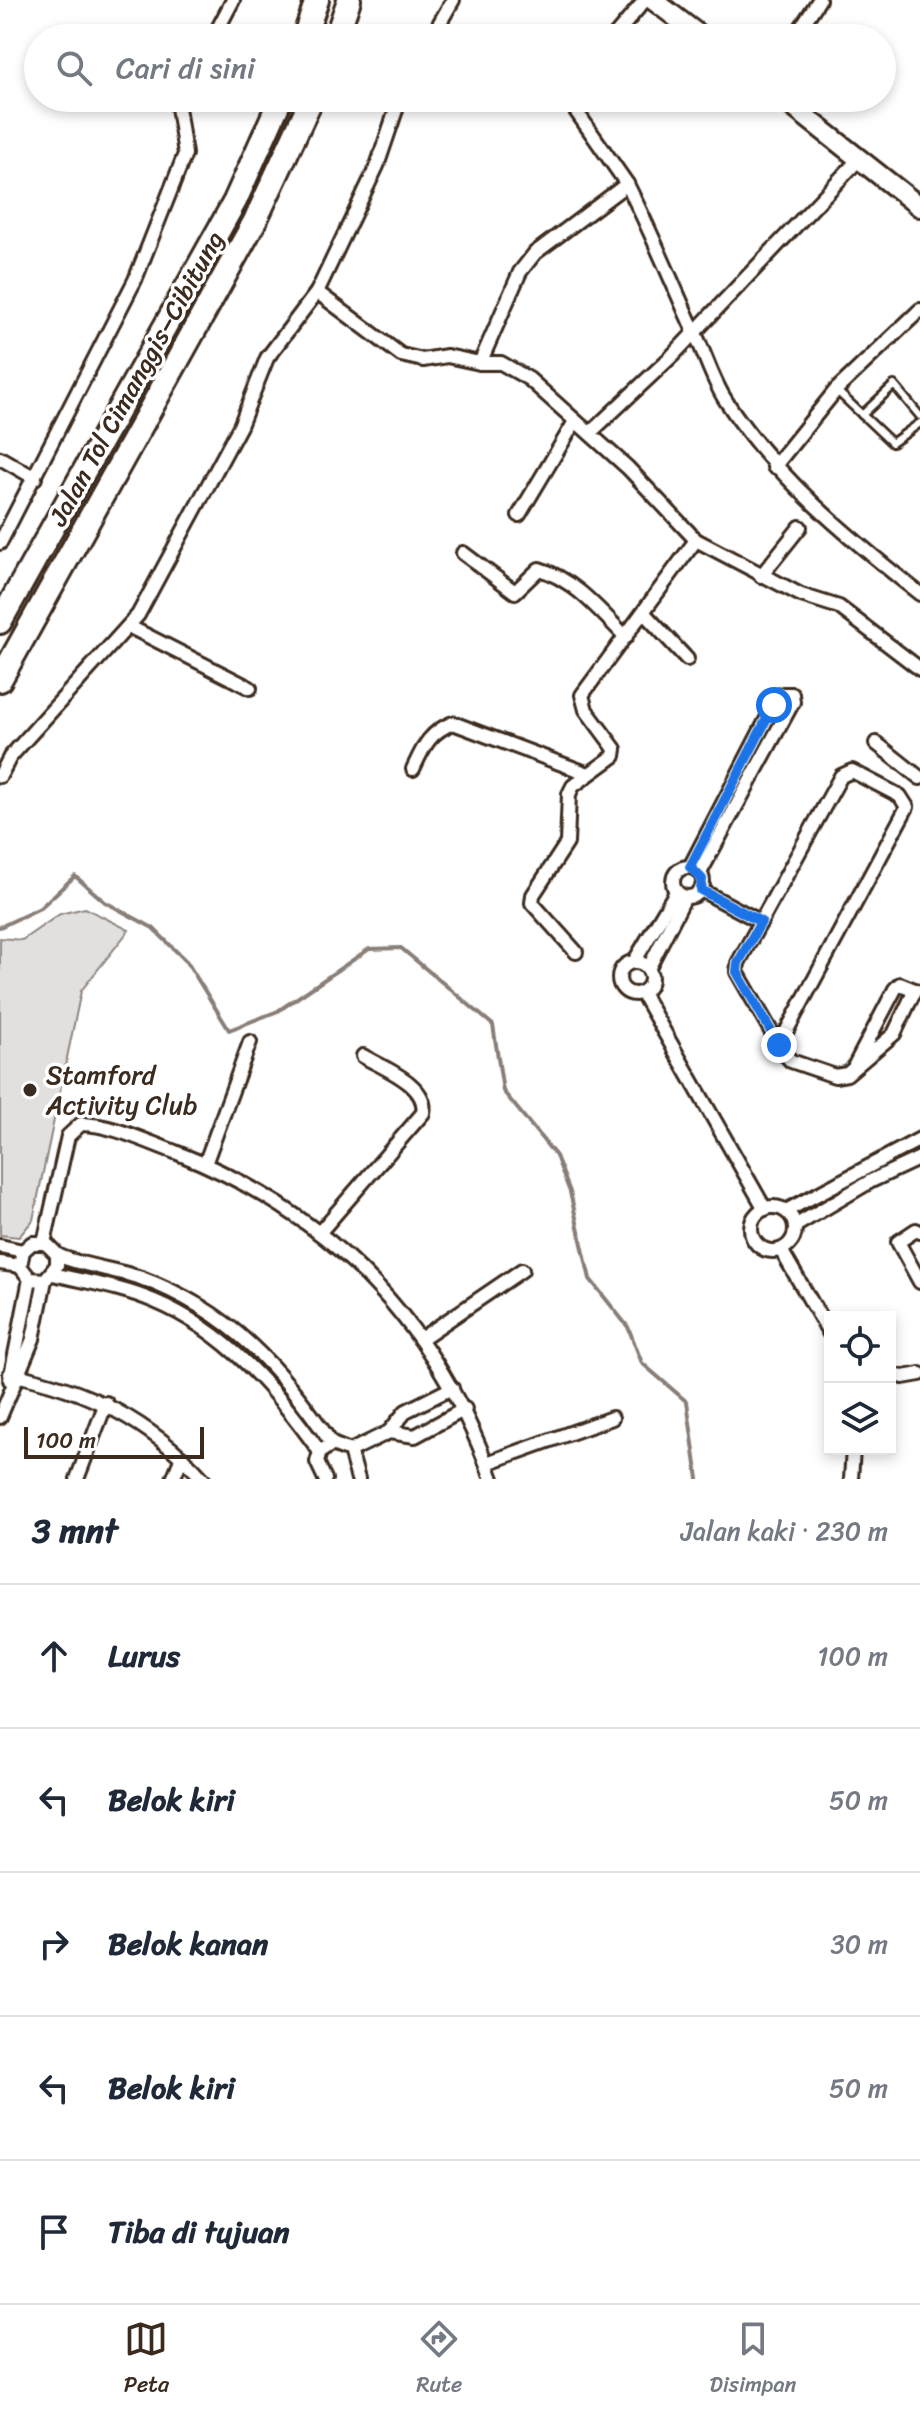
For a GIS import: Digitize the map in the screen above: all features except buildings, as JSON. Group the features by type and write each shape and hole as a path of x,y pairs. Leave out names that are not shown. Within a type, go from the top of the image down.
{"highway":[{"path":"309,24 317,0"},
{"path":"341,24 349,0"},
{"name":"Jalan Tol Cimanggis–Cibitung","path":"0,622 235,201 275,112"},
{"name":"Jalan Tol Cimanggis–Cibitung","path":"0,680 255,221 306,112"}],"main road":[{"path":"653,0 685,24"},
{"path":"801,112 920,207"}],"street":[{"path":"220,24 233,0"},
{"path":"439,24 453,0"},
{"path":"625,24 645,0"},
{"path":"803,24 819,0"},
{"path":"0,543 135,280 185,154 179,112"},
{"path":"0,776 10,757 130,627 240,426 267,358 317,292 377,166 395,112"},
{"path":"577,112 627,184 658,246 681,308 724,398 774,467 852,540 920,594"},
{"path":"590,433 672,356 861,157"},
{"path":"480,363 520,272 535,253 627,184"},
{"path":"317,292 401,355 423,360 447,356 480,363 501,363 529,379 574,423 590,433 696,540 801,595 839,607 920,669"},
{"path":"774,467 836,390 920,310"},
{"path":"519,515 574,423"},
{"path":"0,458 35,478"},
{"path":"761,576 800,527"},
{"path":"576,952 537,911 533,895 570,835 569,794 586,773 609,763 615,749 586,710 582,695 696,540"},
{"path":"463,553 515,592 539,569 550,572 589,600 626,637"},
{"path":"644,613 687,659"},
{"path":"130,627 250,688"},
{"path":"642,993 651,979 648,969 680,894 675,875 695,870 793,702 792,694 783,694 774,705 695,870 701,890"},
{"path":"413,769 427,739 439,728 453,723 586,773"},
{"path":"876,743 920,778"},
{"path":"779,1045 902,819 906,801 852,771 844,773 738,963 737,972 779,1045 791,1061 835,1076 847,1074 855,1065 895,989 900,984 915,990 894,1034 882,1047 855,1065"},
{"path":"642,993 631,994 620,983 624,967 634,962 680,894 701,890 761,922"},
{"path":"634,962 648,969"},
{"path":"642,993 765,1209"},
{"path":"205,1164 250,1042"},
{"path":"319,1233 423,1113 425,1105 412,1086 363,1056"},
{"path":"44,1243 68,1136 76,1126 88,1124 205,1164 265,1197 319,1233 378,1284 422,1338 465,1409 492,1479"},
{"path":"765,1209 786,1211 920,1139"},
{"path":"765,1209 752,1223 755,1242 762,1249 781,1250 790,1245 795,1226 871,1181 920,1158"},
{"path":"786,1211 795,1226"},
{"path":"920,1232 916,1230 898,1242 920,1282"},
{"path":"20,1266 23,1251 32,1243 44,1243 57,1255 142,1278 226,1324 262,1354 294,1387 332,1444 350,1451 389,1432 406,1411 452,1388"},
{"path":"0,1246 23,1251"},
{"path":"781,1250 824,1324"},
{"path":"15,1375 33,1339 57,1255"},
{"path":"0,1263 20,1266 30,1279 15,1375 0,1417"},
{"path":"422,1338 522,1270"},
{"path":"30,1279 49,1277 135,1294 178,1313 253,1367 284,1401 320,1452 319,1472 325,1479"},
{"path":"896,1376 920,1374"},
{"path":"15,1375 106,1403 149,1428 203,1479"},
{"path":"77,1479 106,1403"},
{"path":"389,1432 415,1436 465,1409"},
{"path":"487,1463 612,1418"},
{"path":"320,1452 332,1444"},
{"path":"350,1451 352,1476"},
{"path":"851,1479 853,1455"},
{"path":"173,1479 182,1457"}],"lane":[{"path":"862,415 894,385 920,416"},
{"path":"836,390 892,443 920,423"}],"shaded area":[{"name":"Stamford Activity Club","path":"85,908 129,930 81,991 33,1220 19,1237 0,1235 0,938 22,940 60,914"}],"waterway":[{"path":"0,927 40,908 75,876 105,902 153,928 187,962 229,1030 278,1011 369,949 401,948 493,1025 503,1091 556,1156 570,1192 590,1279 628,1327 642,1363 687,1402 698,1479"}],"place":[{"name":"Stamford Activity Club","path":"30,1090"}],"route":[{"path":"774,705 690,867 700,873 701,890 761,922 738,963 737,972 779,1045"}]}
